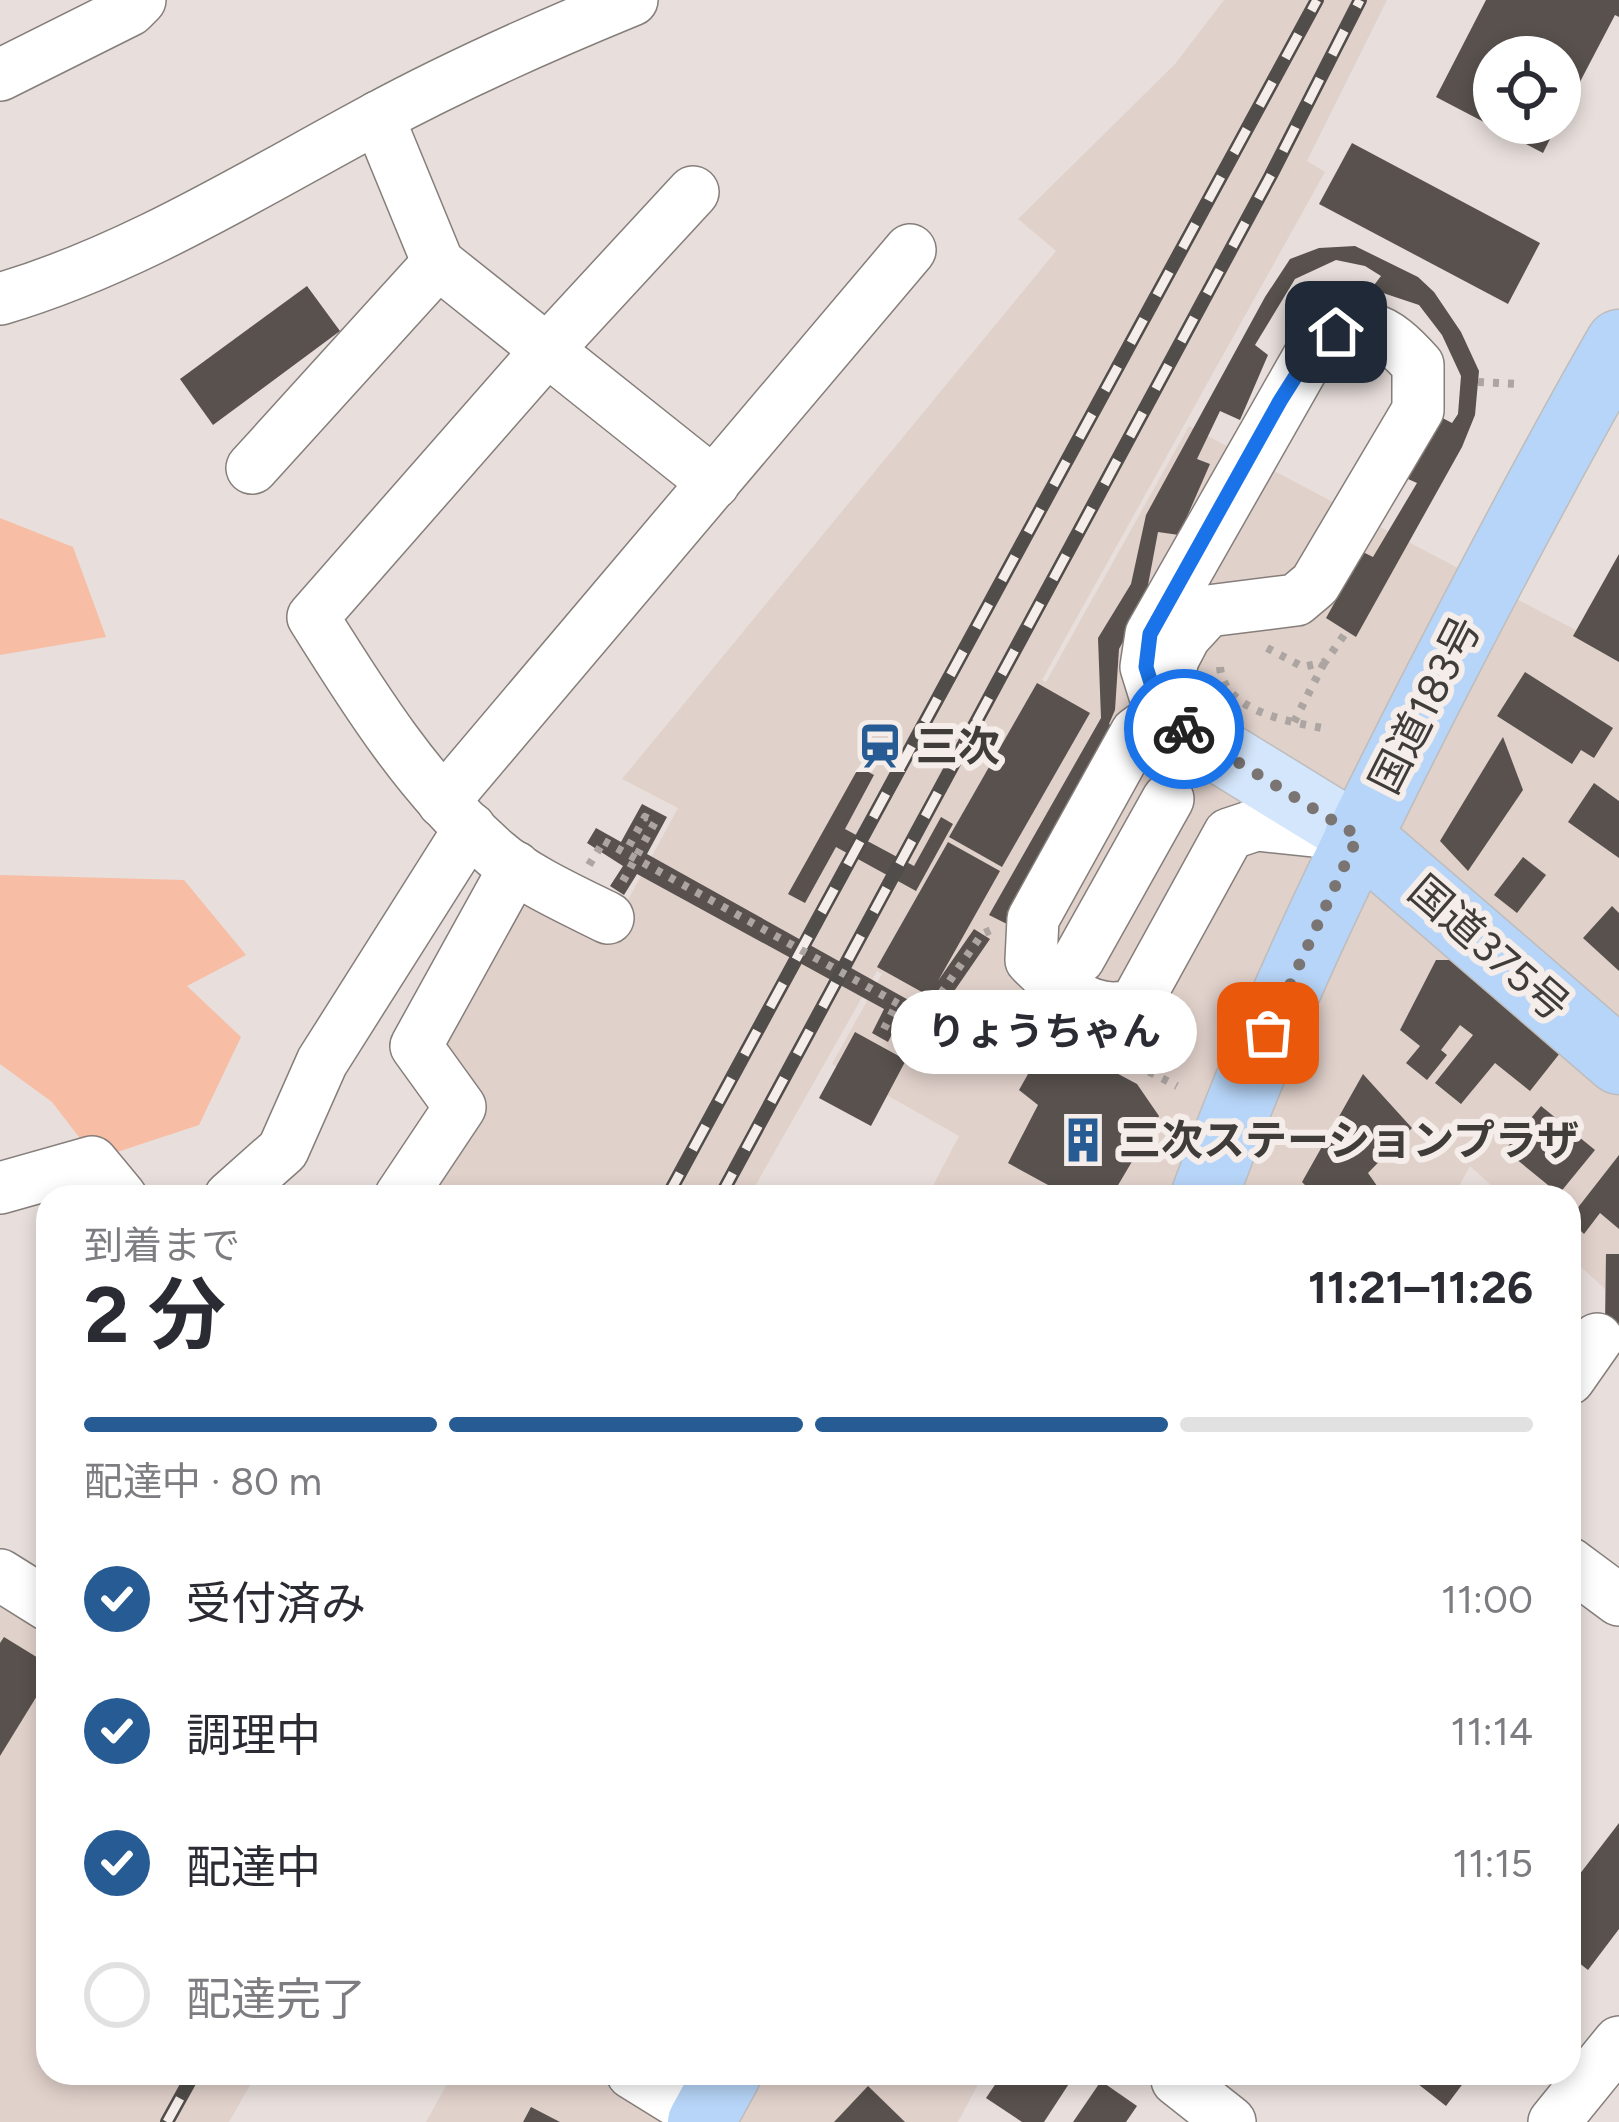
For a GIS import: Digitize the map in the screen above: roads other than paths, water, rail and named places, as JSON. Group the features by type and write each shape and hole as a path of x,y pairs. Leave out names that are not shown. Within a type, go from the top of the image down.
{"highway":[{"name":"国道183号","path":"1208,1185 1248,1075 1358,836 1599,417 1619,343"},
{"name":"国道375号","path":"1358,836 1619,1061"},
{"name":"国道183号","path":"1173,1185 1248,1075"}],"main road":[{"path":"1161,715 1358,836"}],"street":[{"path":"0,75 130,10 140,0"},
{"path":"0,299 116,255 378,117 534,40 632,0"},
{"path":"378,117 438,263 714,483"},
{"path":"613,905 498,856 384,730 313,617 694,191"},
{"path":"244,1185 283,1150 322,1062 457,815 714,483 910,250"},
{"path":"252,468 438,263"},
{"path":"1161,715 1146,667 1150,634 1194,555 1316,344 1356,326 1381,332 1418,365 1418,410 1315,584 1248,627"},
{"path":"1194,555 1248,627"},
{"path":"1248,627 1208,611 1185,636 1173,659 1161,715 1136,733 1033,920 1030,961 1053,984 1108,1010 1122,1010 1136,1003 1229,834 1256,825 1358,836"},
{"path":"1113,775 1146,770 1173,777 1212,800 1229,834"},
{"path":"1078,958 1168,800"},
{"path":"1077,839 1130,868"},
{"path":"408,1185 460,1107 416,1046 515,867"},
{"path":"0,1188 92,1162 111,1185"},
{"path":"1581,1572 1619,1600"},
{"path":"0,1575 36,1598"},
{"path":"1554,2122 1619,2042"},
{"path":"1183,2085 1230,2122"}],"railway":[{"path":"674,1185 1317,0"},
{"path":"726,1185 1271,175 1360,0"},
{"path":"167,2122 187,2085"}],"place":[{"name":"三次","path":"880,746"},
{"name":"りょうちゃん","path":"1268,1033"},
{"name":"三次ステーションプラザ","path":"1083,1140"}]}
